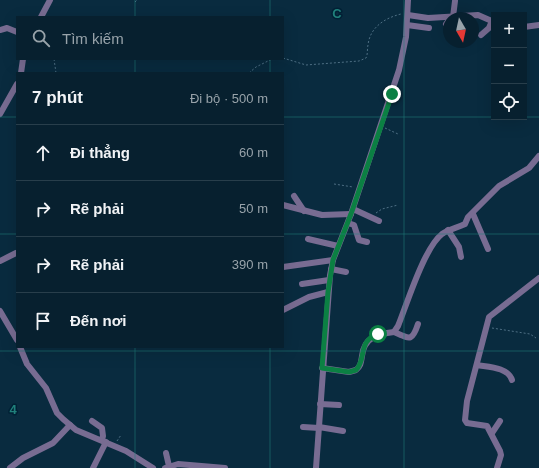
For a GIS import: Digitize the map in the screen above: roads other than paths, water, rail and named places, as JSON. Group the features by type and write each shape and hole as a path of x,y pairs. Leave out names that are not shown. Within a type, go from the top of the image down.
{"street":[{"path":"42,16 50,0"},
{"path":"316,468 322,368 331,269 381,127 403,57 408,0"},
{"path":"451,12 455,1"},
{"path":"408,12 416,8"},
{"path":"408,12 428,18 443,19"},
{"path":"479,15 491,20"},
{"path":"481,35 491,24"},
{"path":"407,25 429,28"},
{"path":"527,27 539,25"},
{"path":"1,27 16,32"},
{"path":"20,72 23,60"},
{"path":"0,114 16,86"},
{"path":"394,332 398,326 407,300 426,256 438,238 448,230 465,224 468,217 473,214 499,186 529,168 539,156"},
{"path":"294,196 304,211"},
{"path":"284,205 322,215 352,212 379,221"},
{"path":"473,214 488,249"},
{"path":"348,223 354,226 359,240 367,242"},
{"path":"448,230 459,247 461,257"},
{"path":"308,239 338,246"},
{"path":"0,261 16,253"},
{"path":"284,266 333,260"},
{"path":"331,269 346,272"},
{"path":"497,468 501,455 499,446 492,432 487,426 467,423 465,420 467,401 480,357 482,339 491,314 539,278"},
{"path":"302,284 329,280"},
{"path":"284,310 309,297 328,292"},
{"path":"0,311 16,338"},
{"path":"322,368 349,372 356,370 361,364 364,346 369,339 378,334 394,332 411,338 418,324"},
{"path":"20,348 27,364 50,395 57,412 70,425 81,432 115,445 153,468"},
{"path":"477,365 505,371 509,374 512,380"},
{"path":"320,404 339,405"},
{"path":"92,421 102,428 104,441 93,468"},
{"path":"492,432 500,421"},
{"path":"10,468 23,458 53,442 70,425"},
{"path":"303,427 319,427 343,431"},
{"path":"166,453 167,467 178,464 225,468"}]}
